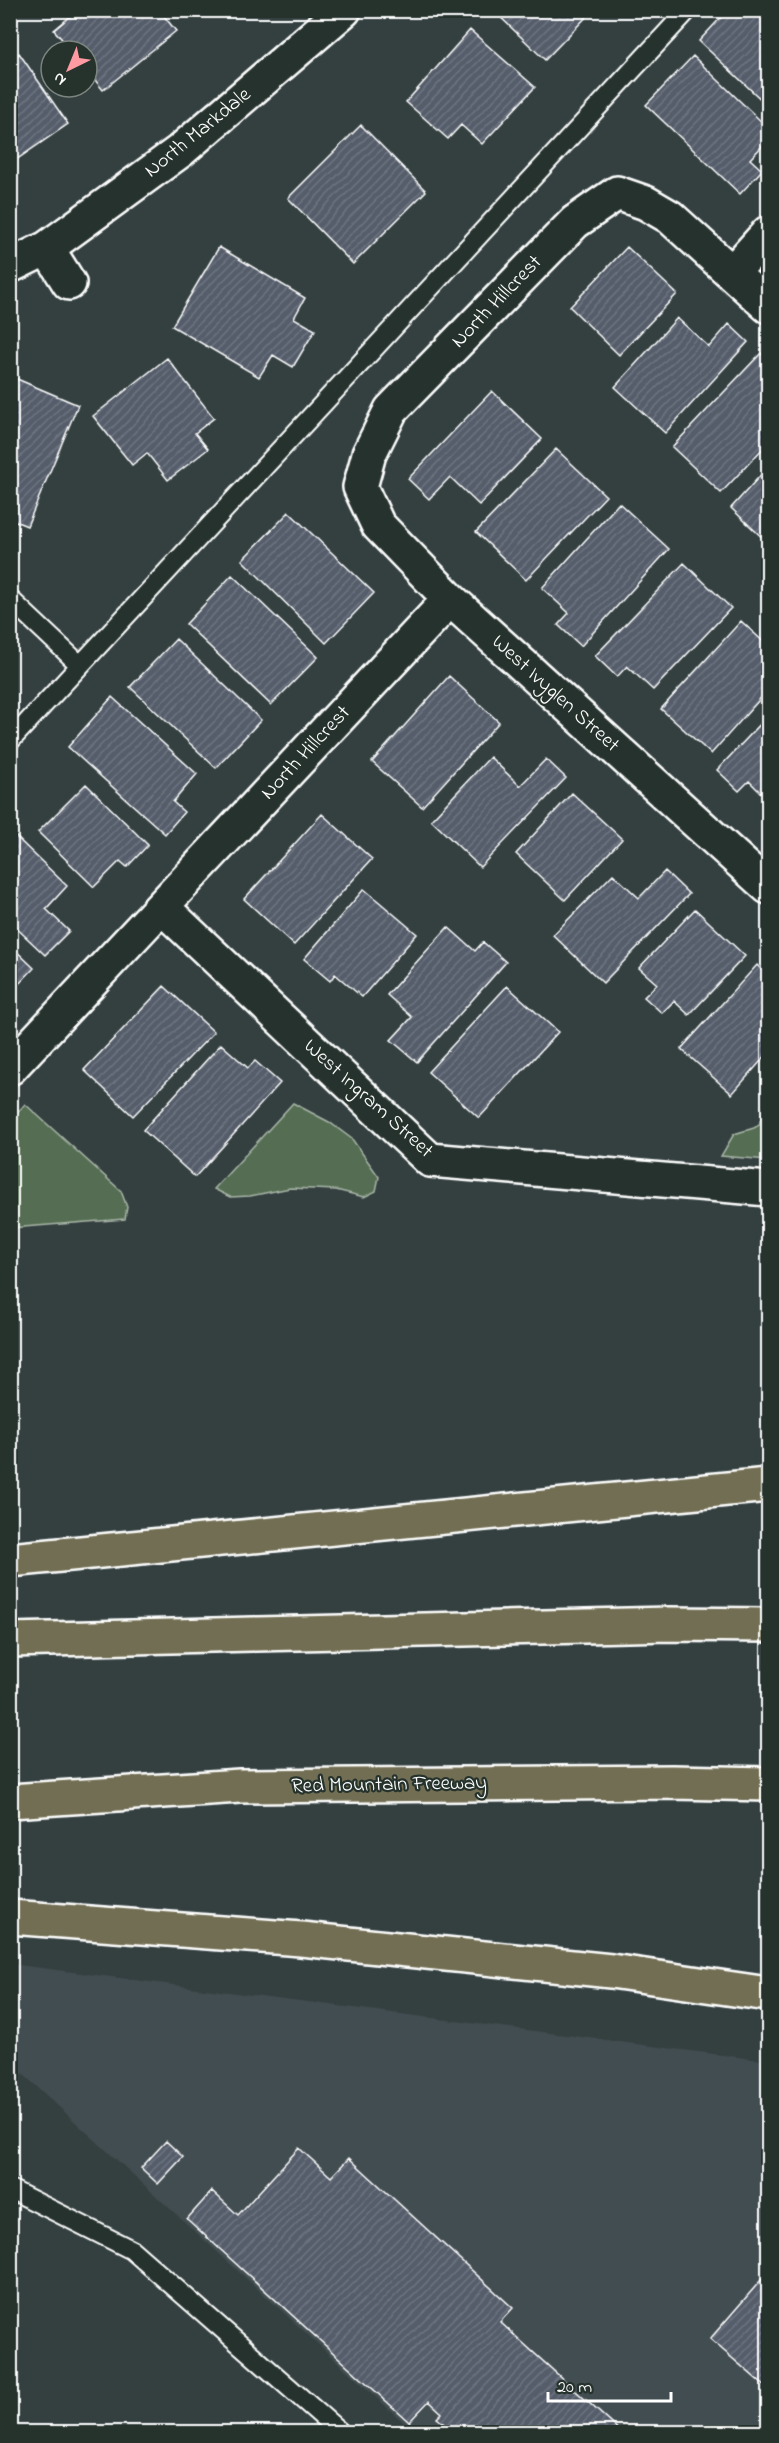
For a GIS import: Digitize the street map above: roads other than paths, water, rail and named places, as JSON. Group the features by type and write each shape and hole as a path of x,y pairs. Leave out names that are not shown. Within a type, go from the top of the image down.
{"highway":[{"path":"10,1560 768,1485"},
{"path":"10,1640 670,1624 768,1625"},
{"name":"Red Mountain Freeway","path":"10,1801 240,1786 672,1782 768,1784"},
{"path":"10,1917 301,1939 611,1971 768,1994"}],"street":[{"name":"North Markdale","path":"10,266 47,248 180,151 344,10"},
{"name":"North Hillcrest","path":"360,487 369,454 391,410 575,222 617,193 646,203 670,217 732,273"},
{"path":"768,233 732,273 768,306"},
{"path":"47,248 69,283"},
{"name":"West Ivyglen Street","path":"360,487 378,525 450,599 768,887"},
{"name":"North Hillcrest","path":"10,1068 450,599"},
{"name":"West Ingram Street","path":"162,907 430,1160 768,1189"}],"lane":[{"path":"10,741 688,10"},
{"path":"10,599 80,665"},
{"path":"10,2189 132,2250 340,2433"}]}
